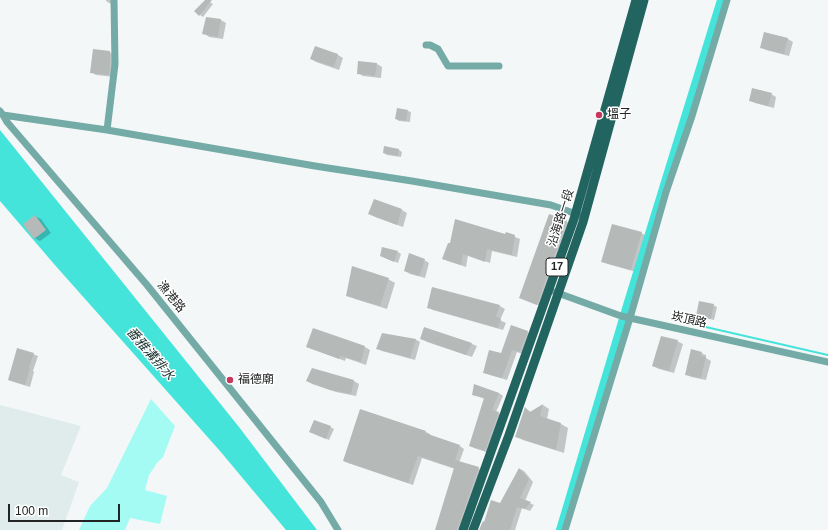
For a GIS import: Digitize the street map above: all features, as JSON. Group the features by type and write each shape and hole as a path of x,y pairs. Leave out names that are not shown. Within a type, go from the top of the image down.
{"main road":[{"name":"沿海路一段","path":"473,530 503,419 575,214 636,0"},
{"name":"沿海路一段","path":"463,530 483,491 513,423 585,217 644,0"},
{"path":"503,419 513,423"}],"street":[{"path":"107,130 115,64 114,0"},
{"path":"565,530 630,318 666,192 694,109 727,0"},
{"path":"426,45 430,45 438,49 448,66 499,66"},
{"path":"2,113 551,205 585,217"},
{"name":"漁港路","path":"2,113 7,122 147,285 321,502 338,530"},
{"name":"崁頂路","path":"549,290 621,316 828,362"}],"shaded area":[{"path":"151,399 175,426 163,457 149,475 145,490 167,496 160,524 130,518 125,530 79,530 90,506 107,488"},
{"path":"0,405 81,426 61,475 79,482 62,530 0,530"}],"water":[{"name":"番雅溝排水","path":"0,130 239,427 317,530 286,530 220,451 0,201"}],"building":[{"path":"205,0 212,0 199,16 194,11"},
{"path":"206,17 221,19 218,37 202,34"},
{"path":"764,32 788,38 784,54 760,48"},
{"path":"315,46 338,54 334,67 310,59"},
{"path":"93,49 110,51 109,75 90,73"},
{"path":"358,61 377,63 375,76 357,74"},
{"path":"752,88 772,93 768,106 749,101"},
{"path":"397,108 408,110 406,121 395,119"},
{"path":"384,146 399,149 398,156 383,153"},
{"path":"374,199 402,209 397,225 368,214"},
{"path":"549,214 567,220 537,305 519,298"},
{"path":"35,215 46,230 34,239 23,224"},
{"path":"455,219 505,234 506,232 515,235 512,255 487,249 485,262 463,254 461,265 442,259 448,243 450,243"},
{"path":"612,224 642,232 631,270 601,262"},
{"path":"382,247 398,251 394,262 380,256"},
{"path":"409,253 425,259 419,276 404,271"},
{"path":"352,266 389,278 380,306 346,296"},
{"path":"432,287 500,305 496,316 501,319 498,328 427,308"},
{"path":"699,301 714,304 711,319 696,316"},
{"path":"511,325 528,331 520,352 512,350 502,378 483,373 489,350 501,353"},
{"path":"424,327 472,343 466,355 420,339"},
{"path":"313,328 365,346 361,362 341,356 339,359 306,347"},
{"path":"382,333 416,339 410,358 376,349"},
{"path":"661,336 678,340 669,371 652,366"},
{"path":"17,348 34,353 25,385 8,380"},
{"path":"691,349 702,352 701,356 706,357 701,378 685,375"},
{"path":"312,368 354,380 351,394 330,390 306,381"},
{"path":"474,384 499,393 492,410 499,412 485,451 469,446 484,398 472,395"},
{"path":"543,404 540,416 561,423 556,450 515,437 525,407 530,412"},
{"path":"360,409 426,431 425,433 460,445 455,460 479,467 457,530 435,530 454,468 418,456 408,483 343,461"},
{"path":"314,420 331,426 326,439 309,432"},
{"path":"519,468 529,479 520,498 531,502 525,509 517,507 510,530 479,530 483,521 484,522 491,500 500,503"}],"waterway":[{"path":"560,530 628,302 721,0"},
{"path":"684,322 828,355"}],"place":[{"name":"塭子","path":"599,115"},
{"name":"福德廟","path":"230,380"}]}
